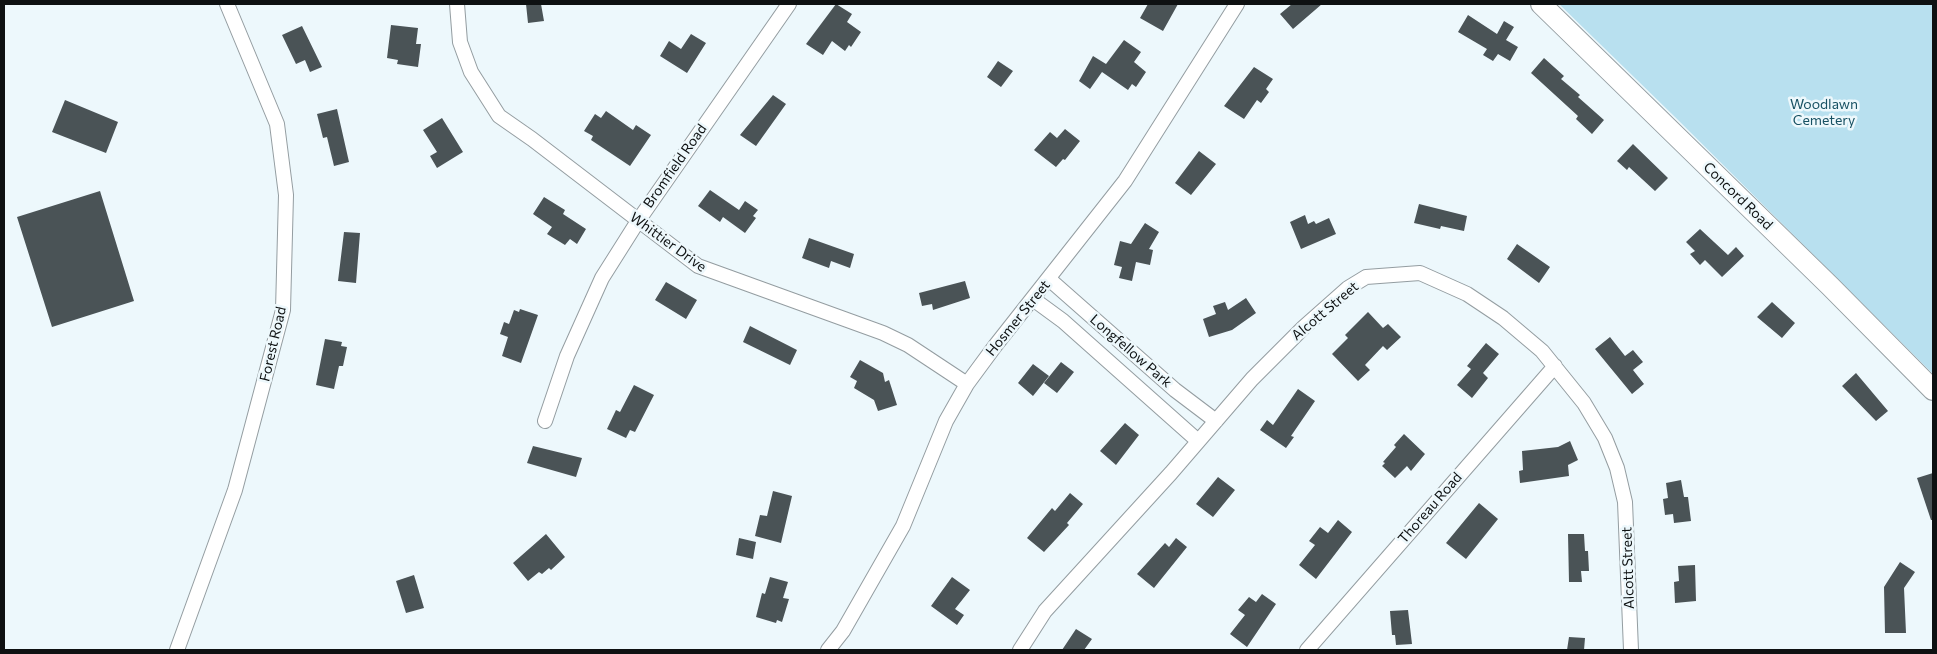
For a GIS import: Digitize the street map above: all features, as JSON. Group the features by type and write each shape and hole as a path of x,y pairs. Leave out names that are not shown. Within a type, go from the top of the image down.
{"street":[{"name":"Forest Road","path":"177,650 235,490 283,310 286,195 277,124 227,4"},
{"name":"Whittier Drive","path":"457,4 460,42 471,72 499,116 539,144 698,266 883,333 908,345 967,384"},
{"name":"Bromfield Road","path":"545,421 583,318 602,278 638,221 789,4"},
{"name":"Hosmer Street","path":"828,650 843,631 903,526 946,421 967,384 1124,181 1237,4"},
{"name":"Concord Road","path":"1540,4 1830,286 1933,390"},
{"name":"Alcott Street","path":"1020,650 1045,611 1252,379 1304,327 1348,288 1366,277 1420,273 1467,294 1503,318 1542,351 1584,404 1604,438 1619,476 1625,502 1631,650"},
{"name":"Longfellow Park","path":"1049,279 1175,390 1216,421"},
{"name":"Longfellow Park","path":"1033,299 1063,321 1198,441"},
{"name":"Thoreau Road","path":"1311,649 1555,366"}],"green space":[{"name":"Woodlawn Cemetery","path":"1559,4 1933,4 1933,374 1675,117"}],"building":[{"path":"526,4 541,4 544,21 528,23"},
{"path":"836,4 852,14 847,22 861,32 851,47 849,45 845,51 832,41 823,55 806,44"},
{"path":"1148,4 1178,4 1163,31 1140,18"},
{"path":"1292,4 1322,4 1293,29 1280,14"},
{"path":"1468,15 1497,34 1504,21 1514,27 1506,40 1518,47 1510,61 1498,54 1493,61 1483,55 1487,49 1458,32"},
{"path":"391,25 418,28 416,44 421,44 418,67 397,64 398,60 387,58"},
{"path":"302,26 322,67 310,72 305,60 296,64 282,35"},
{"path":"691,34 706,43 687,73 660,56 669,41 681,49"},
{"path":"1124,40 1141,52 1134,62 1146,72 1136,87 1132,84 1128,90 1102,72 1090,89 1079,81 1093,56 1106,64"},
{"path":"1544,58 1564,76 1561,79 1580,95 1578,97 1604,120 1592,134 1576,119 1578,116 1531,73"},
{"path":"998,61 1013,71 1001,87 987,77"},
{"path":"1254,67 1273,79 1266,89 1269,92 1261,103 1257,100 1244,119 1224,106"},
{"path":"773,95 786,104 756,146 740,135"},
{"path":"65,100 118,122 106,153 52,132"},
{"path":"337,109 349,162 334,166 327,137 323,138 317,114"},
{"path":"606,111 633,130 636,125 651,135 630,166 591,140 593,136 584,131 595,114 601,118"},
{"path":"442,118 463,152 437,168 430,156 437,152 423,130"},
{"path":"1065,129 1080,141 1065,160 1063,159 1056,167 1034,150 1050,132 1057,138"},
{"path":"1633,144 1668,178 1655,191 1629,167 1627,170 1617,161"},
{"path":"1199,151 1216,164 1191,195 1175,183"},
{"path":"710,190 739,210 745,201 758,210 753,216 756,218 745,233 723,217 720,222 698,206"},
{"path":"100,191 134,301 52,327 17,217"},
{"path":"544,197 565,210 563,214 586,229 577,244 570,239 565,245 547,234 552,227 533,214"},
{"path":"1419,204 1467,216 1464,231 1441,226 1440,229 1414,223"},
{"path":"1305,215 1308,224 1314,221 1316,224 1329,218 1336,234 1301,249 1290,222"},
{"path":"1145,223 1159,232 1149,249 1153,250 1150,265 1136,262 1132,281 1119,278 1122,267 1114,265 1120,241 1131,244"},
{"path":"1700,229 1728,255 1736,247 1744,256 1722,277 1705,260 1700,265 1690,254 1695,251 1686,242"},
{"path":"344,232 360,233 356,283 338,281"},
{"path":"809,238 854,254 850,268 831,261 829,268 802,258"},
{"path":"1517,244 1550,267 1539,283 1507,259"},
{"path":"965,281 970,298 933,310 932,304 922,306 919,293"},
{"path":"666,282 697,300 686,319 655,300"},
{"path":"1246,298 1256,313 1232,330 1209,337 1203,319 1216,314 1213,306 1225,302 1228,310"},
{"path":"1772,302 1795,323 1782,338 1757,317"},
{"path":"520,309 538,315 521,363 502,356 508,337 500,334 504,322 509,324 514,310 519,312"},
{"path":"1368,312 1383,328 1388,324 1401,337 1387,350 1383,346 1365,365 1370,370 1358,381 1332,354 1348,338 1345,335"},
{"path":"750,326 797,350 790,365 743,342"},
{"path":"1610,337 1625,356 1633,350 1643,362 1633,370 1644,384 1632,394 1595,349"},
{"path":"325,339 342,342 341,346 347,347 343,366 339,366 334,389 316,385"},
{"path":"1486,343 1499,354 1483,373 1488,378 1472,398 1457,385 1471,369 1467,366"},
{"path":"860,360 883,373 885,382 889,380 897,405 878,411 874,400 854,388 857,381 850,377"},
{"path":"1061,362 1074,372 1057,393 1044,383"},
{"path":"1033,364 1049,376 1033,396 1018,383"},
{"path":"1856,373 1888,411 1876,421 1842,386"},
{"path":"634,385 654,395 635,432 630,430 626,438 607,429 616,410 620,412"},
{"path":"1298,389 1315,401 1291,436 1294,437 1286,448 1260,430 1267,420 1273,425"},
{"path":"1125,423 1139,435 1116,465 1100,451"},
{"path":"1404,434 1425,454 1411,471 1407,466 1395,478 1382,466 1385,463 1383,462 1396,447 1394,445"},
{"path":"1570,441 1578,460 1568,465 1569,476 1520,483 1519,471 1523,470 1522,451 1558,447"},
{"path":"533,446 582,458 576,477 527,463"},
{"path":"1933,473 1933,520 1931,520 1917,478"},
{"path":"1218,477 1235,490 1213,517 1196,504"},
{"path":"1681,480 1684,497 1688,497 1691,521 1674,523 1673,514 1665,515 1663,499 1668,498 1666,483"},
{"path":"773,491 792,496 781,543 755,536 760,515 767,516"},
{"path":"1070,493 1083,504 1067,523 1069,525 1044,552 1027,538 1052,508 1055,511"},
{"path":"1479,503 1498,519 1466,559 1446,543"},
{"path":"1338,520 1352,532 1316,579 1299,565 1315,545 1309,541 1320,527 1328,533"},
{"path":"546,534 565,557 551,570 549,568 542,574 539,572 528,581 513,563"},
{"path":"1568,534 1584,534 1585,551 1588,551 1589,571 1581,571 1582,582 1569,582"},
{"path":"739,538 756,542 753,559 736,555"},
{"path":"1176,538 1187,547 1154,588 1137,574 1165,543 1169,547"},
{"path":"1900,562 1915,572 1904,588 1906,633 1885,633 1884,587"},
{"path":"1695,565 1696,601 1675,603 1674,582 1679,581 1678,566"},
{"path":"414,575 424,608 406,613 396,581"},
{"path":"770,577 788,582 783,598 789,599 782,622 777,620 776,623 756,617 762,593 765,594"},
{"path":"952,577 970,590 955,609 964,615 957,625 931,606"},
{"path":"1262,594 1276,604 1247,647 1230,634 1245,615 1238,610 1249,597 1256,602"},
{"path":"1408,610 1412,644 1396,645 1395,635 1392,635 1390,611"},
{"path":"1076,629 1092,639 1084,650 1062,650"},
{"path":"1569,637 1585,638 1584,650 1567,650"}]}
